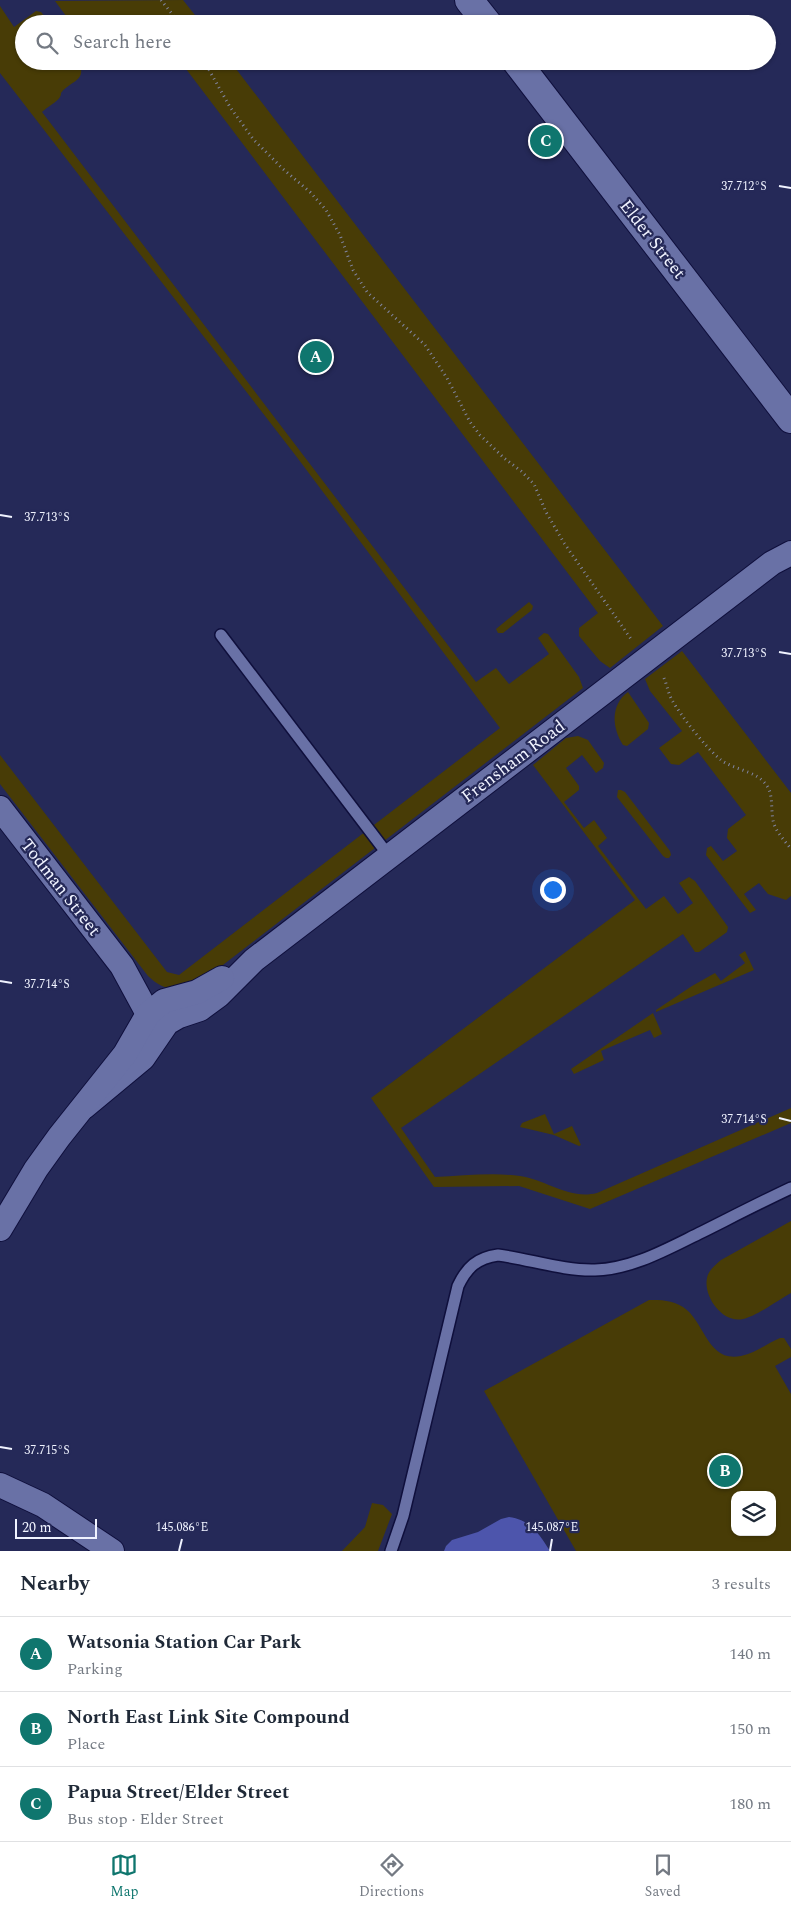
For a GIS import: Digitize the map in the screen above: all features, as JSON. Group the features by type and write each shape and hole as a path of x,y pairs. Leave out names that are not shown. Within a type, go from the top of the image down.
{"street":[{"path":"469,0 481,15"},
{"name":"Elder Street","path":"523,70 791,418"},
{"name":"Frensham Road","path":"160,1013 179,1016 200,1009 219,995 254,960 647,658 782,558 791,540"},
{"name":"Todman Street","path":"0,808 160,1013"},
{"path":"0,1229 36,1169 59,1136 84,1107 143,1058 160,1013"},
{"path":"0,1469 24,1487 43,1505"},
{"path":"0,1485 43,1505 112,1551"}],"lane":[{"path":"221,634 389,856"},
{"path":"391,1551 403,1516 458,1286 472,1264 485,1257 498,1255 576,1269 595,1270 612,1268 662,1252 791,1188"}],"path":[{"path":"162,0 173,15"},
{"path":"209,70 230,107 253,140 277,164 310,192 326,210 353,270 367,292 424,346 447,378 467,416 480,435 534,484 546,512 564,543 629,636 664,679 676,705 719,758 729,766 758,777 766,784 770,792 774,824 778,833 791,849"}],"shaded area":[{"path":"183,0 195,15 65,15 55,1"},
{"path":"0,6 15,26 15,70 81,70 80,77 64,89 57,101 42,112 476,682 496,668 509,684 549,654 538,638 544,633 548,634 579,677 583,688 206,978 176,988 163,986 148,976 0,784 0,755 167,972 179,975 500,728 296,456 0,73"},
{"path":"36,11 44,15 30,15"},
{"path":"187,70 237,70 663,626 610,668 600,661 579,636 579,628 598,613"},
{"path":"529,602 533,606 532,610 503,633 498,633 496,629"},
{"path":"682,651 791,793 791,896 786,900 768,894 759,883 744,894 756,910 750,913 706,855 707,848 711,846 723,861 737,851 727,838 728,829 746,815 698,752 679,765 671,764 659,748 682,731 650,691 645,679"},
{"path":"628,692 649,723 648,729 627,746 623,745 619,738 615,717 618,703"},
{"path":"578,736 588,740 604,763 603,768 596,773 582,755 566,768 579,786 579,790 564,802 584,828 594,820 607,838 598,846 646,909 664,896 678,914 693,903 679,883 689,877 695,881 728,927 727,932 699,952 695,952 683,934 401,1128 435,1177 488,1174 520,1176 567,1192 587,1194 597,1193 791,1108 791,1123 590,1209 519,1186 434,1187 371,1098 635,900 533,765 566,738"},
{"path":"618,790 625,792 670,851 671,855 669,858 663,856 617,797"},
{"path":"745,951 754,970 656,1012 656,1010 692,986 715,973 721,981 745,963 739,955"},
{"path":"653,1013 662,1034 654,1038 650,1030 601,1051 604,1060 574,1074 571,1069"},
{"path":"545,1114 554,1134 572,1126 581,1145 579,1146 554,1135 520,1127 522,1123"},
{"path":"791,1221 791,1293 761,1311 743,1319 728,1317 722,1313 711,1301 708,1293 707,1278 710,1271 721,1260"},
{"path":"649,1300 662,1300 683,1307 697,1322 714,1347 721,1353 730,1356 746,1355 780,1338 784,1338 791,1349 791,1357 775,1366 791,1394 791,1551 576,1551 484,1391"},
{"path":"372,1503 383,1505 392,1514 378,1551 342,1551 365,1527"},
{"path":"509,1517 523,1521 534,1529 550,1551 444,1551 452,1540 478,1532 501,1519"}],"place":[{"name":"Papua Street/Elder Street","path":"546,141"},
{"name":"Watsonia Station Car Park","path":"316,357"},
{"name":"North East Link Site Compound","path":"725,1471"}]}
